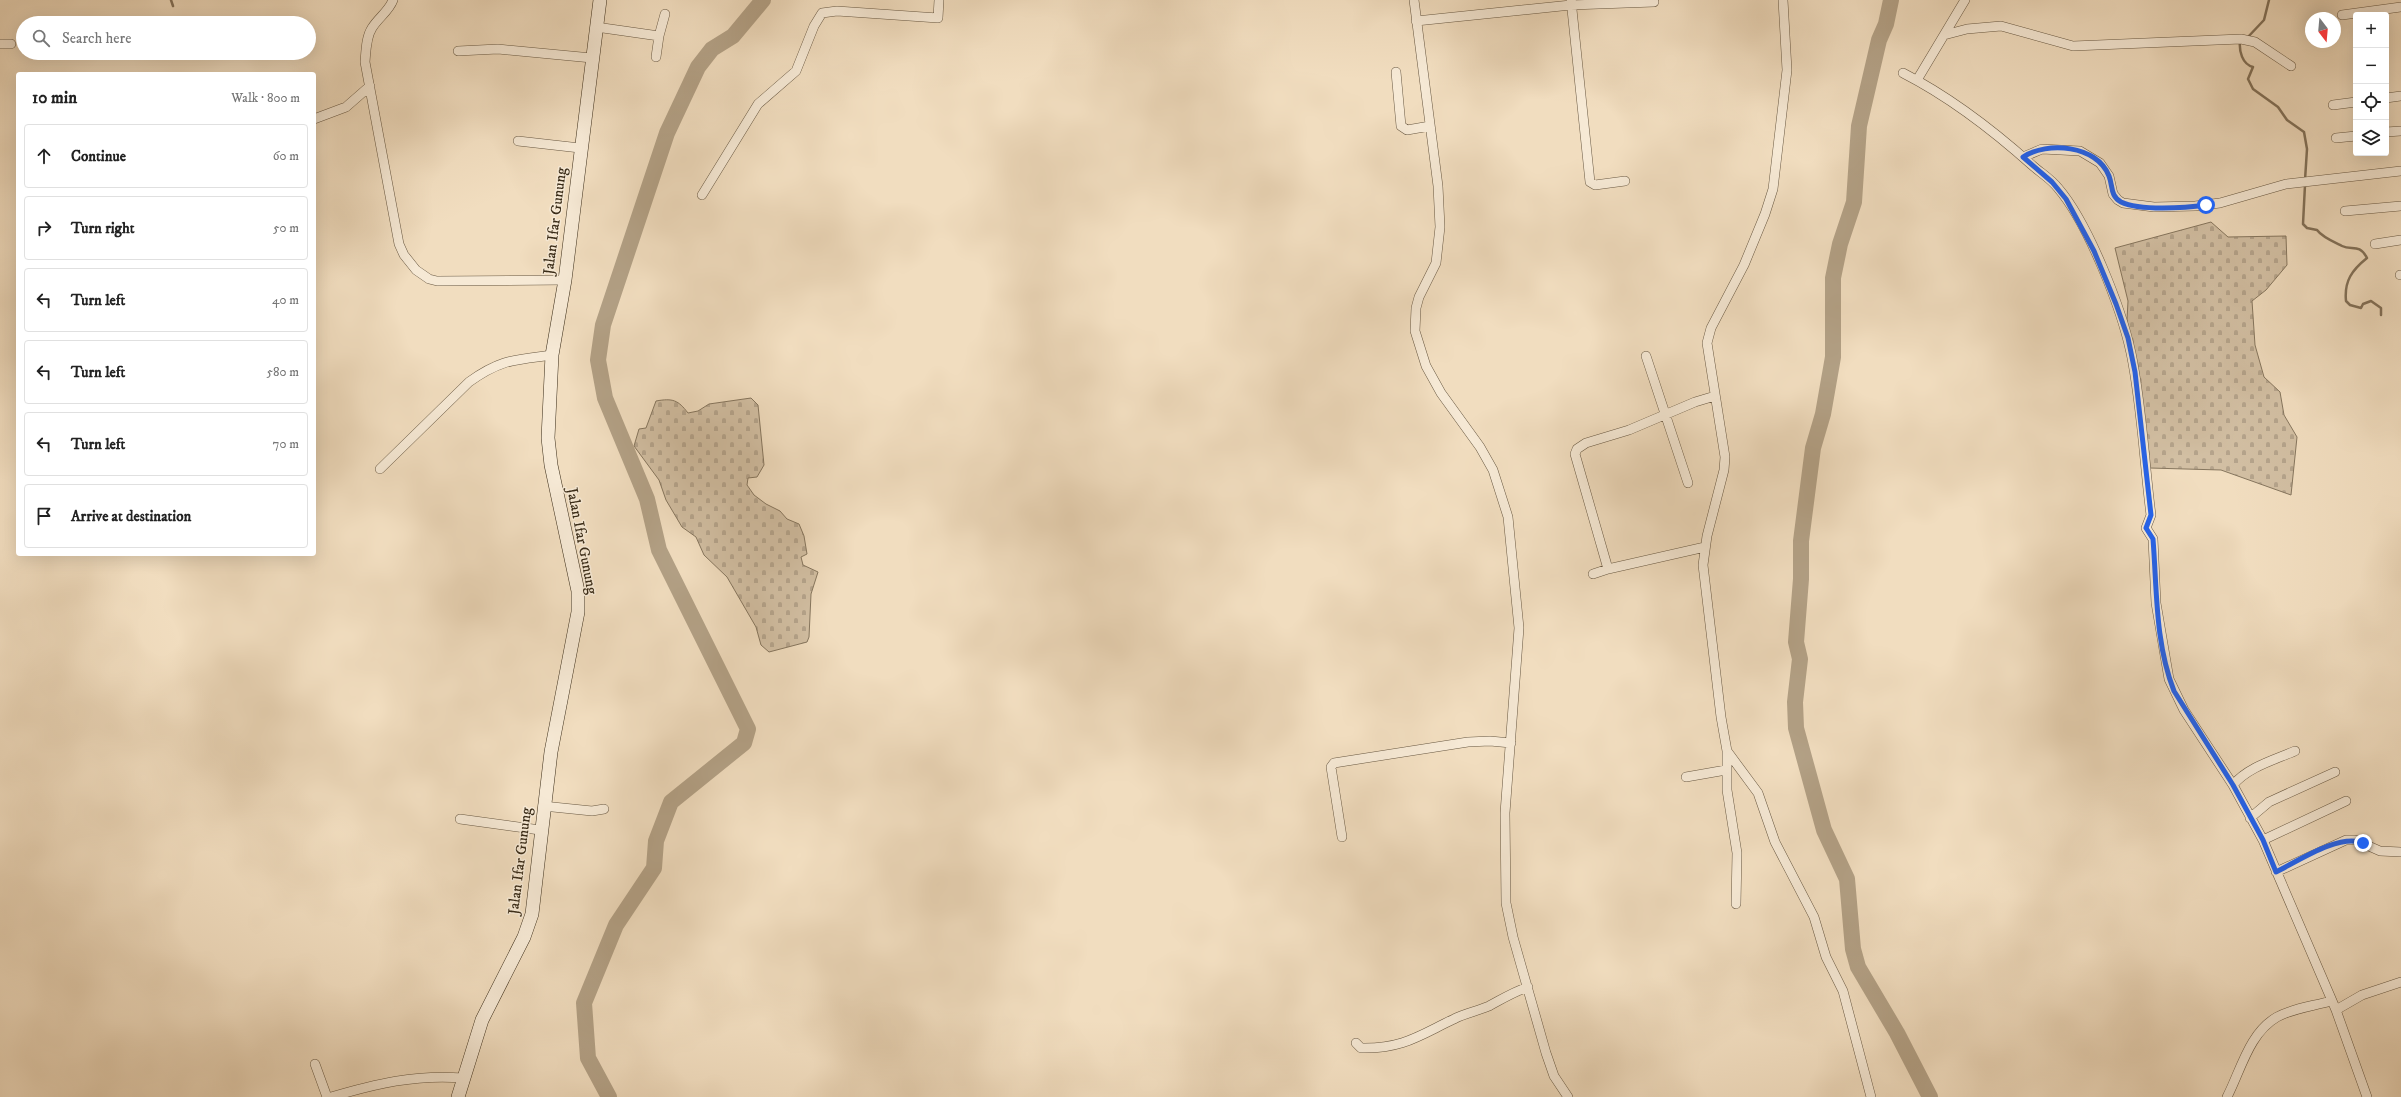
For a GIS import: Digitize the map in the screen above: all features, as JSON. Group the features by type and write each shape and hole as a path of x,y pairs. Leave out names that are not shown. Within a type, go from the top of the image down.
{"street":[{"path":"392,0 391,6 369,35 365,62 399,244 404,255 416,270 429,279 437,281 565,280"},
{"name":"Jalan Ifar Gunung","path":"458,1097 462,1078 482,1020 524,937 532,914 543,806 578,600 551,465 548,438 552,355 565,280 580,148 600,0"},
{"path":"702,195 758,104 796,71 814,26 822,13 837,11 938,18 939,0"},
{"path":"1414,0 1438,186 1438,249 1436,263 1416,308 1415,331 1421,356 1429,373 1441,393 1480,447 1493,470 1508,518 1520,628 1505,813 1506,903 1513,937 1554,1076 1568,1097"},
{"path":"1736,904 1737,854 1727,790 1727,750 1721,717 1715,654 1704,582 1705,547 1724,463 1715,396 1708,360 1708,335 1746,259 1765,214 1775,181 1787,64 1783,0"},
{"path":"1917,80 1965,0"},
{"path":"1416,21 1571,2 1654,2"},
{"path":"1571,2 1590,182 1595,185 1625,181"},
{"path":"2342,15 2401,7"},
{"path":"656,57 659,36 665,14"},
{"path":"1944,35 1967,29 2001,26 2074,46 2242,38 2255,42 2291,66"},
{"path":"596,27 659,36"},
{"path":"0,44 11,44"},
{"path":"458,51 498,49 592,58"},
{"path":"1396,72 1401,126 1407,130 1430,126"},
{"path":"1903,73 1917,80 1964,111 2023,157 2052,182 2066,199 2094,251 2122,322 2135,372 2151,515 2146,528 2153,539 2156,602 2169,679 2184,710 2233,785 2263,840 2336,1010 2368,1097"},
{"path":"316,118 346,107 370,86"},
{"path":"2389,98 2401,96"},
{"path":"2333,105 2353,102"},
{"path":"2389,132 2401,131"},
{"path":"2336,138 2353,136"},
{"path":"518,141 580,148"},
{"path":"2023,157 2042,149 2080,151 2100,163 2109,176 2113,194 2123,203 2176,208 2220,203 2295,183 2401,171"},
{"path":"2345,211 2401,206"},
{"path":"2375,244 2401,240"},
{"path":"380,469 469,382 486,370 505,362 552,355"},
{"path":"1646,356 1664,415 1688,483"},
{"path":"1608,569 1575,454 1581,446 1629,430 1715,396"},
{"path":"1593,574 1608,569 1705,547"},
{"path":"1342,838 1332,766 1334,763 1468,742 1490,741 1511,743"},
{"path":"1727,750 1758,793 1775,842 1814,917 1826,957 1843,991 1871,1097"},
{"path":"2233,785 2240,777 2253,769 2295,751"},
{"path":"1686,777 1726,770"},
{"path":"2250,818 2269,802 2335,772"},
{"path":"2263,840 2346,801"},
{"path":"543,806 592,811 604,809"},
{"path":"460,819 540,830"},
{"path":"2276,872 2346,840 2355,840 2380,851 2401,852"},
{"path":"2336,1010 2362,995 2401,982"},
{"path":"1356,1043 1362,1048 1380,1048 1419,1038 1454,1019 1488,1006 1502,997 1528,987"},
{"path":"2227,1097 2254,1039 2262,1029 2277,1017 2331,1001"},
{"path":"315,1064 327,1097"},
{"path":"331,1097 387,1082 416,1077 462,1078"}],"green space":[{"path":"2211,222 2228,237 2286,236 2287,265 2266,290 2252,301 2255,345 2264,377 2280,392 2284,415 2297,437 2291,495 2221,470 2150,468 2127,320 2128,301 2115,248"},
{"path":"751,398 758,405 764,465 757,477 748,478 747,485 754,495 766,504 780,511 787,519 799,524 804,536 807,554 801,557 803,565 818,572 811,594 809,637 807,642 769,652 761,645 756,627 727,577 704,555 696,537 682,527 666,500 659,480 634,446 639,429 646,428 656,401 675,401 688,413 698,411 709,404"}],"waterway":[{"path":"171,0 173,6"},
{"path":"609,1097 588,1058 584,1003 616,925 654,868 656,841 671,802 744,743 748,729 659,550 647,499 605,398 598,360 603,325 667,133 698,67 712,49 733,36 763,0"},
{"path":"1891,0 1886,24 1879,40 1859,126 1854,202 1840,244 1833,278 1833,357 1823,414 1813,448 1801,541 1801,579 1796,642 1800,659 1795,702 1796,728 1824,830 1847,879 1853,949 1858,967 1897,1033 1930,1097"},
{"path":"2247,38 2264,20 2269,0"},
{"path":"2240,41 2242,57 2246,63 2253,67 2248,79 2253,89 2278,107 2287,120 2304,132 2307,149 2305,180"},
{"path":"2305,185 2303,224 2307,228 2317,230 2325,237 2342,246 2361,250 2367,258 2350,276 2346,288 2346,301 2350,305 2361,308 2363,304 2371,301 2381,308 2381,315"}],"route":[{"path":"2206,205 2164,208 2123,203 2113,194 2109,176 2100,163 2090,155 2080,151 2049,148 2030,152 2023,157 2058,188 2072,208 2094,251 2108,283 2128,338 2135,372 2151,515 2146,528 2153,539 2158,619 2169,679 2174,691 2184,710 2239,795 2263,840 2276,872 2337,842 2355,840 2363,843"}]}
